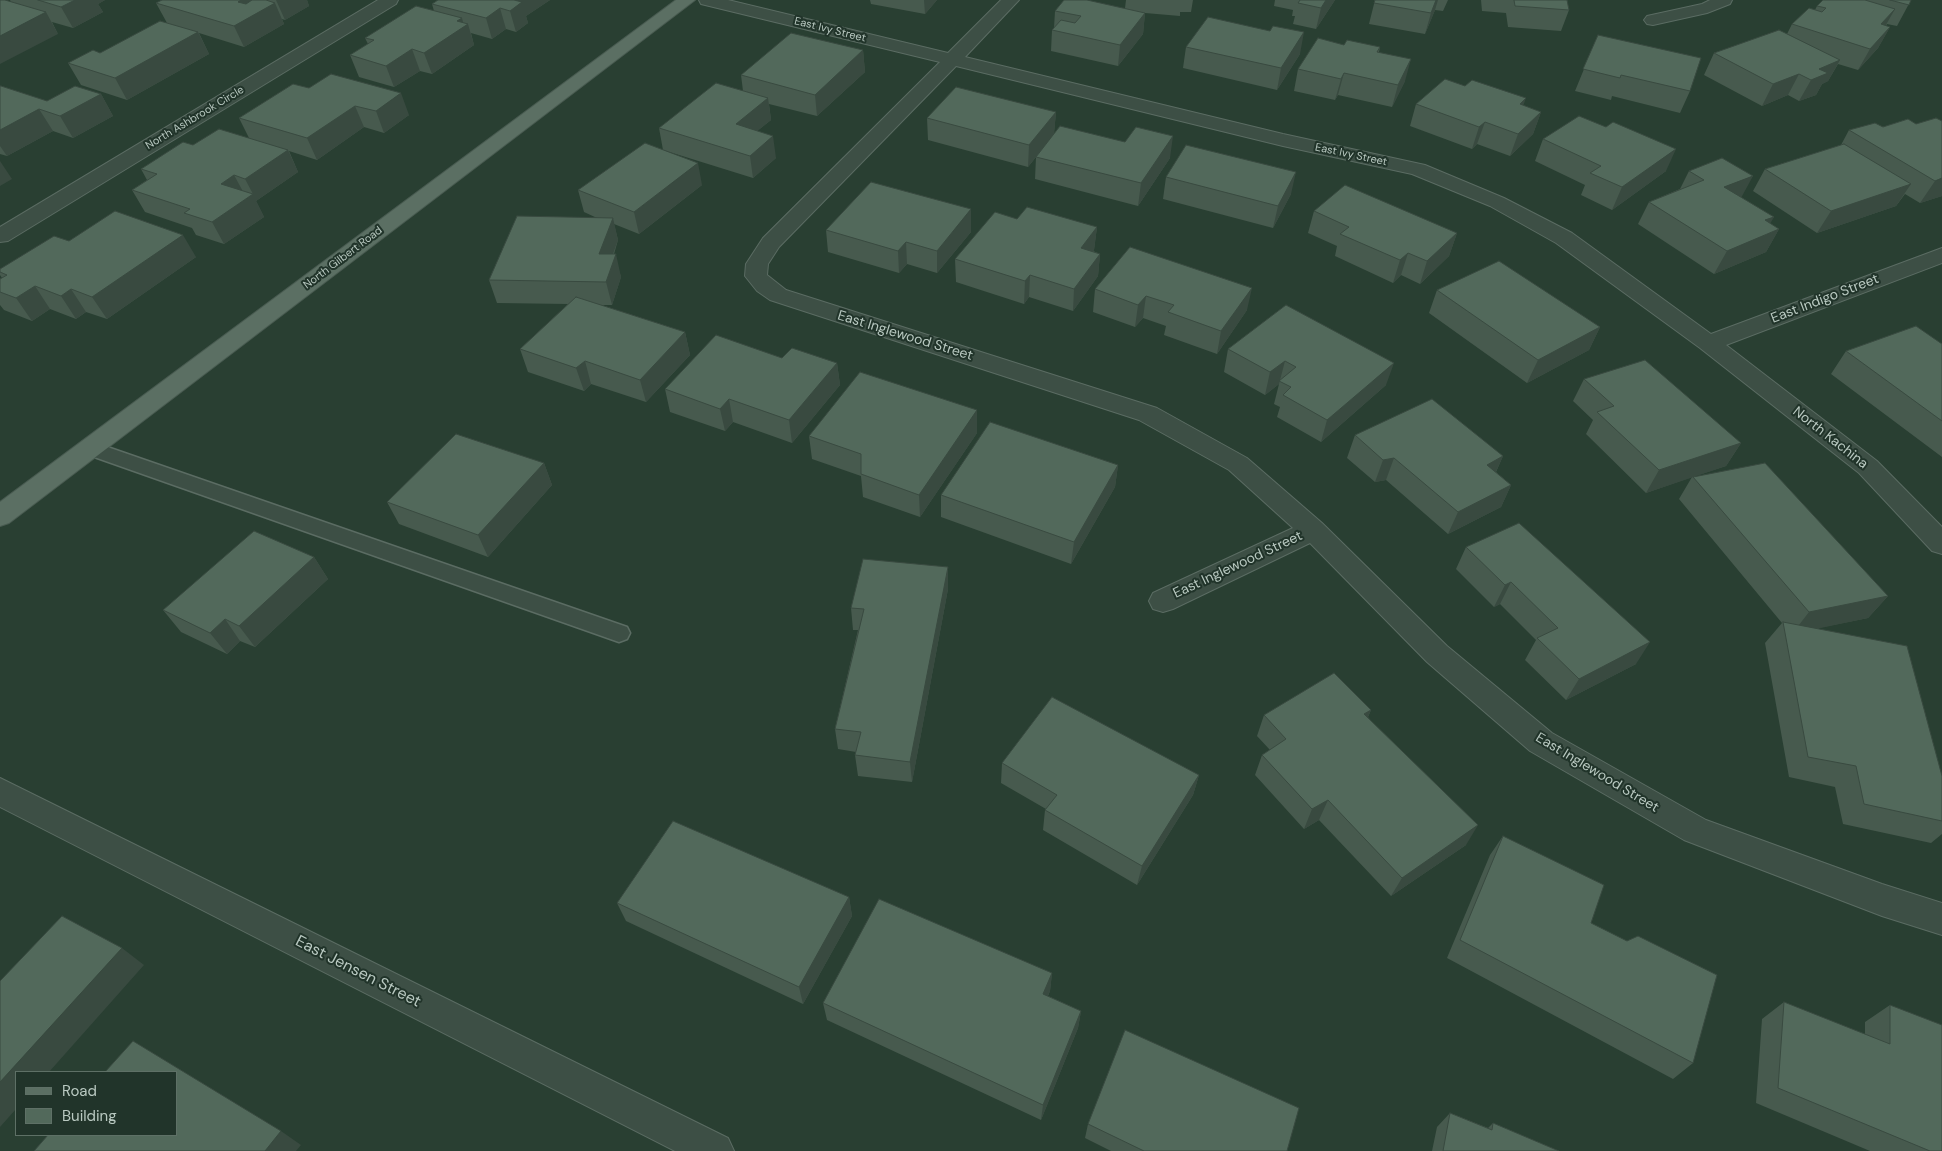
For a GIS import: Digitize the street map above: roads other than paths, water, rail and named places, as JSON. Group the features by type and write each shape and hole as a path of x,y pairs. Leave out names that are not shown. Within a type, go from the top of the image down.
{"main road":[{"name":"North Gilbert Road","path":"0,516 686,0"}],"street":[{"name":"North Ashbrook Circle","path":"0,236 390,0"},
{"name":"East Ivy Street","path":"707,0 1283,140 1418,169 1497,202 1564,238 1708,343"},
{"path":"953,60 1011,0"},
{"path":"1653,20 1706,8 1724,0"},
{"name":"East Inglewood Street","path":"953,60 771,243 757,264 756,276 765,286 778,295 1148,414 1238,464 1313,530 1437,654 1541,742 1695,830 1882,900 1942,919"},
{"name":"East Indigo Street","path":"1708,343 1942,255"},
{"name":"North Kachina","path":"1708,343 1868,467 1942,544"},
{"name":"East Inglewood Street","path":"1163,601 1313,530"},
{"name":"East Jensen Street","path":"0,792 715,1151"}],"lane":[{"path":"90,448 619,633"}]}
